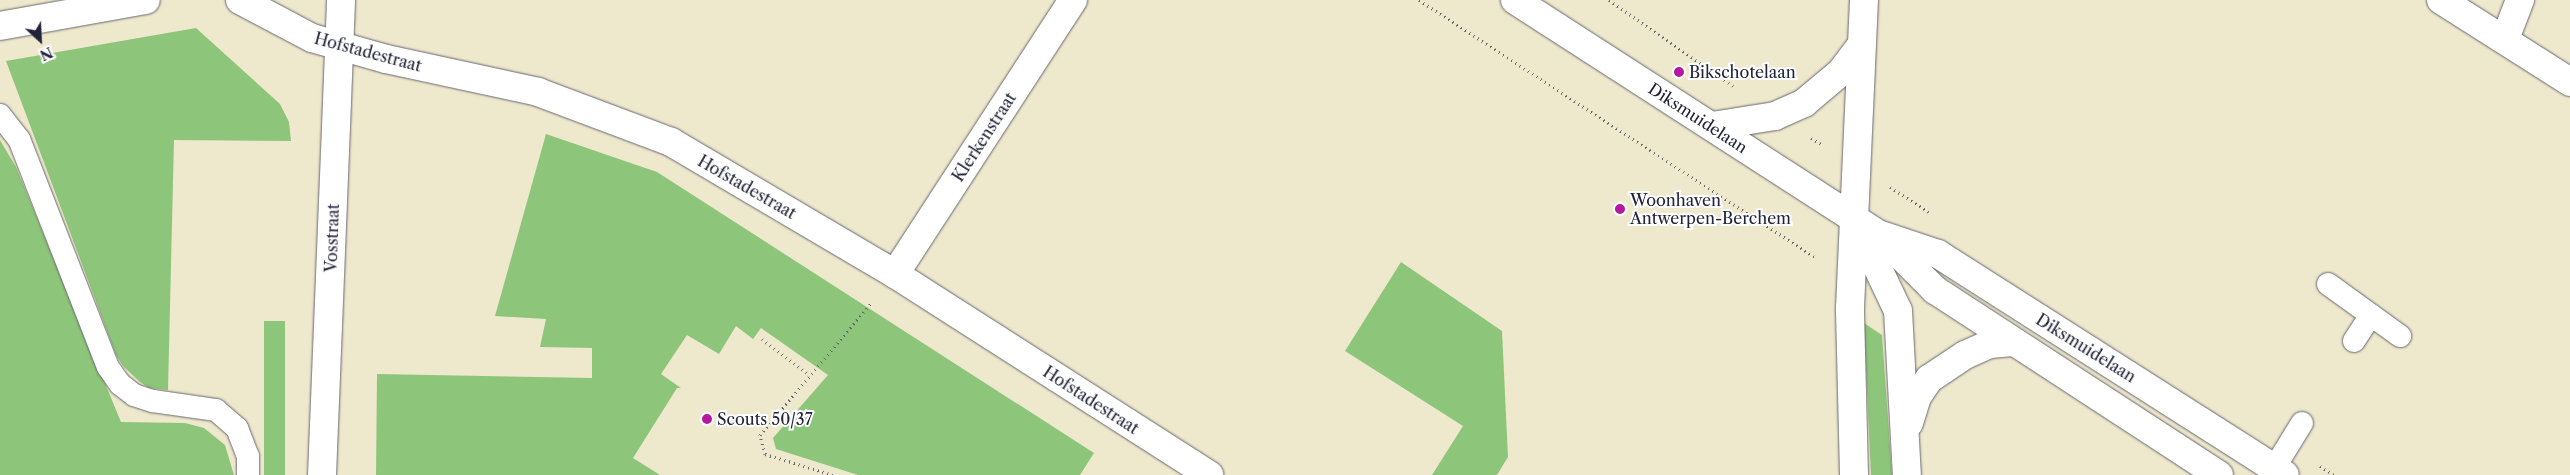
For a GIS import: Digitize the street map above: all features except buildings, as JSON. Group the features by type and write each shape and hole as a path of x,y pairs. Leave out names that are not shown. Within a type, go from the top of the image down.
{"street":[{"path":"0,26 146,0"},
{"name":"Hofstadestraat","path":"240,0 312,38 340,47 538,92 671,142 895,274 1209,475"},
{"name":"Vosstraat","path":"322,475 341,0"},
{"name":"Klerkenstraat","path":"895,274 1073,0"},
{"name":"Diksmuidelaan","path":"1515,0 1880,235 1935,290 2219,475"},
{"path":"1854,475 1852,281 1864,0"},
{"path":"2441,0 2570,82"},
{"path":"2505,39 2520,0"},
{"path":"1712,126 1775,116 1804,103 1841,72 1861,44"},
{"path":"1854,219 1898,311 1908,475"},
{"name":"Diksmuidelaan","path":"1880,235 1938,254 2277,473"},
{"path":"1905,437 1917,397 1929,379 1966,355 1990,344 2013,342"}],"lane":[{"path":"0,115 18,139 25,154 108,367 120,384 134,395 153,401 216,410 237,428 248,456 248,475"},
{"path":"2328,284 2400,336"},
{"path":"2354,341 2371,315"},
{"path":"2277,473 2302,424"}],"path":[{"path":"1419,0 1852,281"},
{"path":"833,475 765,454 760,435 895,274"},
{"path":"762,339 810,375"}],"green space":[{"path":"196,28 280,104 289,122 291,141 174,140 168,390 149,388 140,382 123,366 116,355 6,61"},
{"path":"546,134 657,172 1094,453 1080,475 858,475 776,449 773,438 828,375 761,328 753,339 736,326 719,354 687,335 661,374 681,388 677,388 633,458 660,475 376,475 377,374 592,378 592,348 540,347 546,319 495,316"},
{"path":"0,140 16,167 121,422 185,423 204,428 225,445 234,475 0,475"},
{"path":"1401,262 1502,331 1508,457 1497,475 1432,475 1463,426 1345,351"},
{"path":"264,321 285,321 285,475 264,475"},
{"path":"1864,323 1882,335 1892,475 1871,475"}],"place":[{"name":"Bikschotelaan","path":"1679,72"},
{"name":"Woonhaven Antwerpen-Berchem","path":"1620,209"},
{"name":"Scouts 50/37","path":"707,419"}]}
